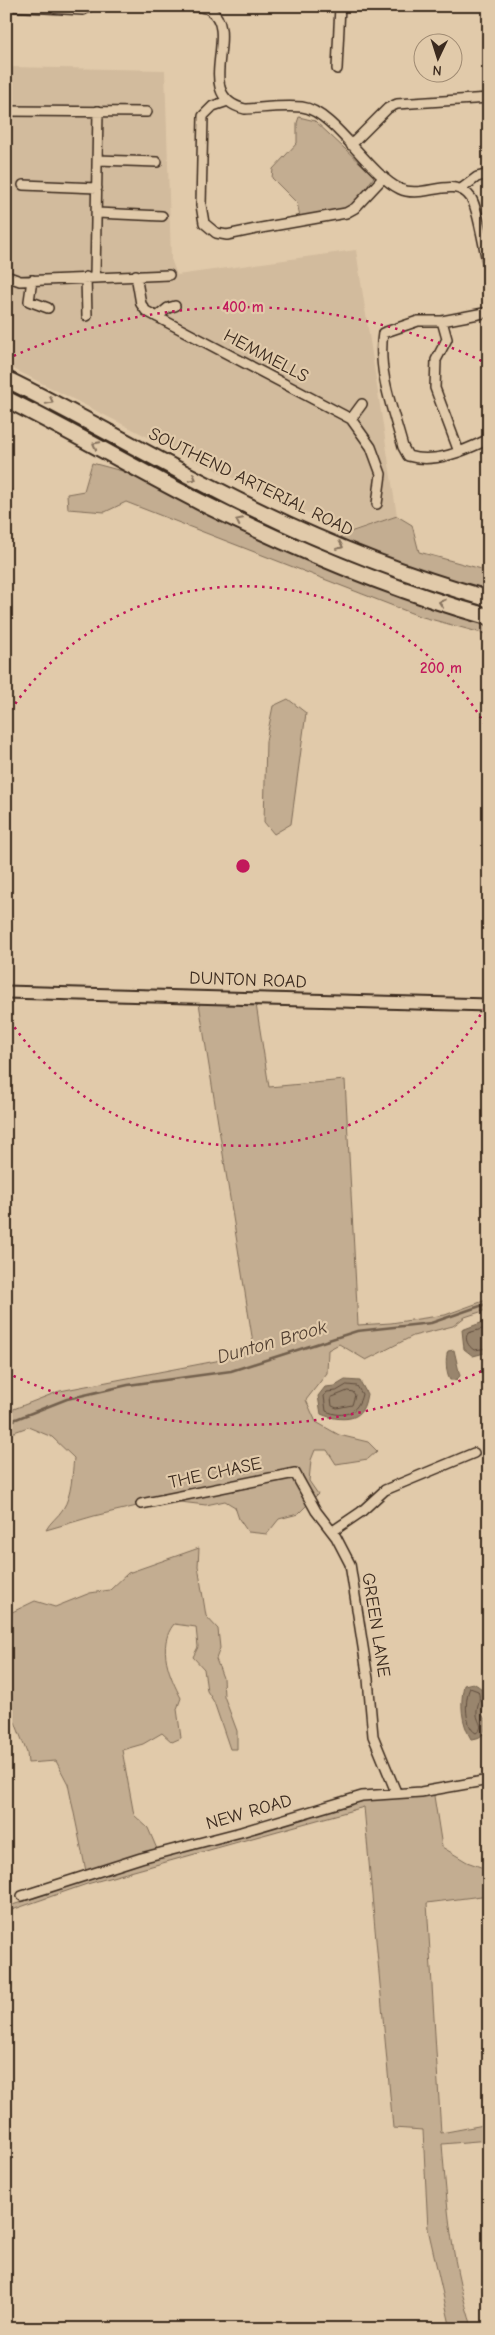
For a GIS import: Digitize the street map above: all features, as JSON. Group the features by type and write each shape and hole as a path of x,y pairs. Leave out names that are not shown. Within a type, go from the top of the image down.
{"highway":[{"name":"SOUTHEND ARTERIAL ROAD","path":"6,379 69,410 212,488 293,526 399,569 489,599"},
{"name":"SOUTHEND ARTERIAL ROAD","path":"6,399 203,503 283,542 411,592 489,617"}],"street":[{"path":"8,6 83,10 90,6"},
{"path":"188,6 210,8 220,25 218,78 228,101 245,109 303,107 319,113 384,177 400,189 419,192 446,186 461,189 472,198 488,269"},
{"path":"337,69 340,6"},
{"path":"351,145 388,108 397,104 489,98"},
{"path":"228,101 213,106 203,116 201,205 204,223 216,233 227,236 346,213 355,208 384,177"},
{"path":"6,111 147,112"},
{"path":"86,316 97,213 98,111"},
{"path":"98,160 157,162"},
{"path":"461,189 477,177 489,174"},
{"path":"22,185 97,188"},
{"path":"97,213 162,216"},
{"name":"HEMMELLS","path":"136,275 141,304 146,311 351,419 371,447 381,474 377,504"},
{"path":"6,276 20,280 32,280 168,275"},
{"path":"32,280 29,301 48,308"},
{"path":"158,318 168,308 175,306"},
{"path":"489,312 418,322 383,333 381,365 403,447 408,456 420,459 458,452 489,439"},
{"path":"442,320 447,339 436,360 435,388 458,452"},
{"path":"351,419 362,404"},
{"name":"DUNTON ROAD","path":"6,992 489,1005"},
{"path":"333,1531 362,1512 385,1490 474,1453"},
{"name":"GREEN LANE","path":"295,1473 316,1511 333,1531 350,1564 368,1679 373,1736 396,1792"},
{"name":"THE CHASE","path":"142,1504 295,1473"},
{"name":"NEW ROAD","path":"22,1896 141,1858 241,1832 362,1796 396,1792 421,1792 489,1780"}],"shaded area":[{"path":"6,67 165,70 171,259 177,275 356,250 397,516 348,531 187,457 6,365"},
{"path":"299,117 315,121 374,176 363,195 348,207 330,213 300,217 297,203 272,178 273,169 297,143 297,123"},
{"path":"92,463 122,471 308,558 347,533 397,516 412,525 419,552 489,571 489,635 419,616 126,502 105,512 68,509 67,494 84,491"},
{"path":"288,699 306,713 291,824 274,834 264,822 266,741 273,706"},
{"path":"198,997 255,998 269,1087 345,1080 358,1325 391,1323 445,1315 489,1299 489,1309 465,1317 453,1326 413,1336 366,1360 339,1344 328,1350 327,1373 306,1400 316,1422 339,1435 368,1442 377,1451 368,1459 336,1464 327,1450 315,1450 311,1460 309,1481 318,1494 298,1514 279,1519 267,1534 248,1532 239,1519 235,1507 225,1501 206,1505 163,1500 94,1516 46,1530 66,1503 71,1484 74,1458 52,1437 28,1427 6,1435 6,1412 60,1391 216,1361 254,1349"},
{"path":"199,1548 198,1566 206,1616 218,1629 220,1648 216,1659 223,1678 224,1696 237,1731 237,1749 230,1749 214,1702 207,1691 204,1669 193,1657 198,1647 196,1627 174,1624 166,1642 165,1652 169,1671 181,1698 177,1709 181,1738 172,1742 162,1733 143,1744 122,1750 134,1815 148,1828 157,1849 153,1854 362,1796 435,1789 434,1796 442,1847 467,1862 489,1870 489,1895 427,1903 441,2133 489,2124 489,2140 442,2144 448,2214 455,2260 473,2329 451,2329 428,2229 423,2130 393,2128 364,1807 87,1884 6,1912 6,1907 50,1893 87,1876 68,1784 56,1761 28,1763 27,1753 15,1722 6,1720 6,1615 35,1601 55,1607 90,1593 110,1590 128,1573"}],"water":[{"path":"486,1321 489,1322 489,1352 473,1356 464,1349 462,1330"},
{"path":"454,1350 460,1376 456,1380 450,1380 446,1358 448,1351"},
{"path":"345,1380 360,1381 367,1394 362,1410 354,1417 343,1419 321,1414 318,1396 325,1387 335,1386"},
{"path":"473,1683 482,1689 484,1693 485,1700 482,1714 487,1723 482,1735 471,1739 463,1719 462,1699 464,1685"}],"waterway":[{"name":"Dunton Brook","path":"6,1423 67,1399 128,1385 231,1371 357,1331 431,1323 489,1303"}]}
